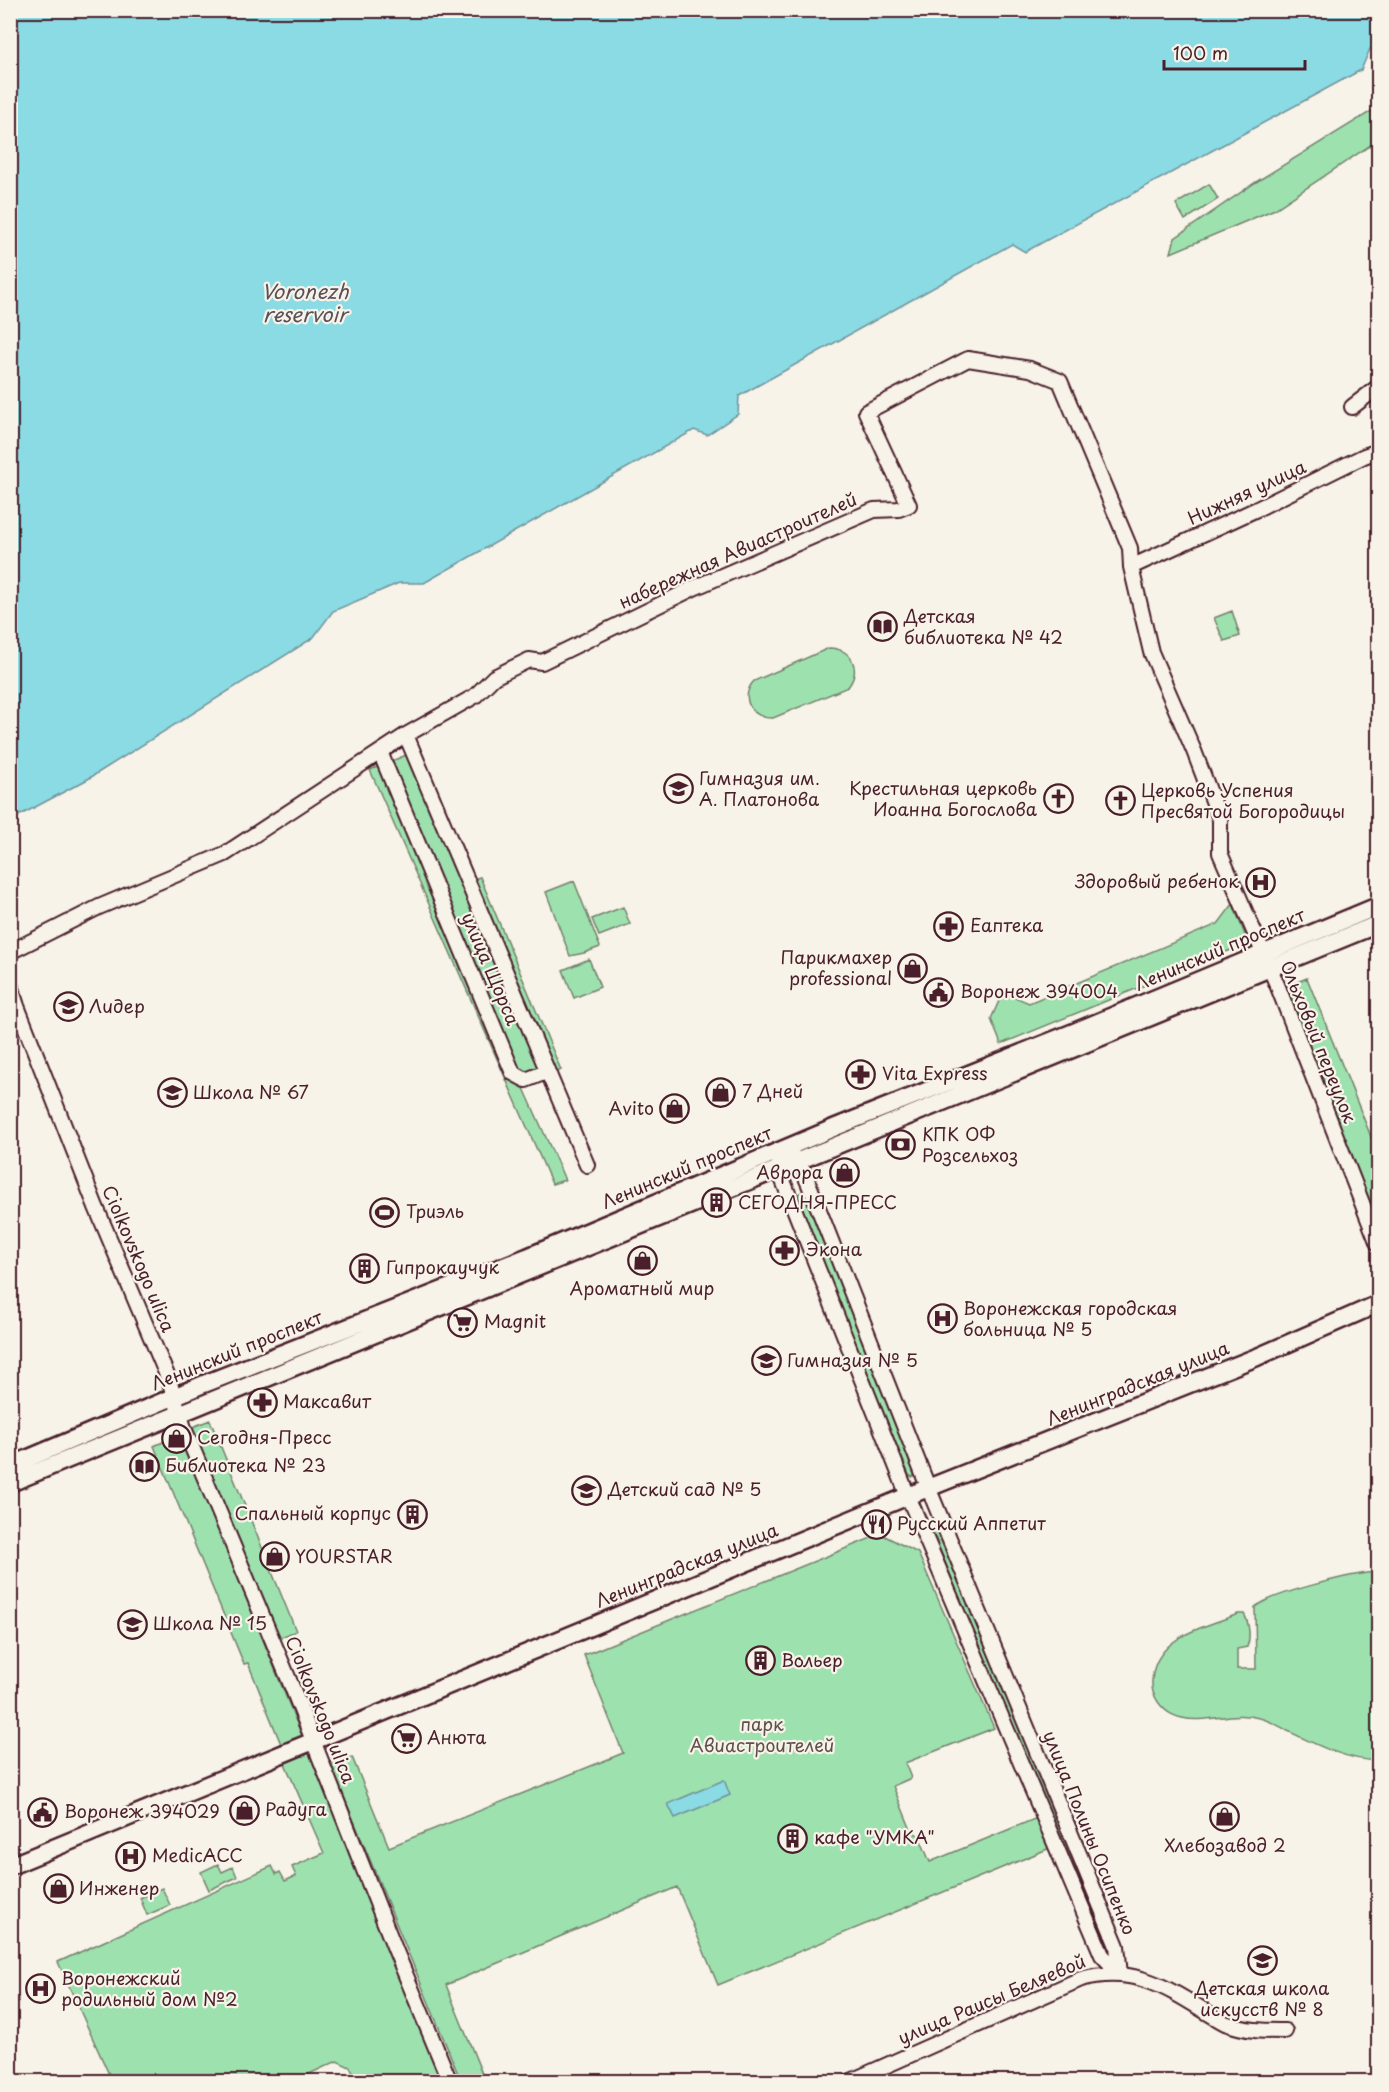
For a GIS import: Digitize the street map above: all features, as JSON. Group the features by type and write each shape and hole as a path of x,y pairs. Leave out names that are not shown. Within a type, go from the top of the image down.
{"main road":[{"name":"Ленинский проспект","path":"10,1483 798,1160 1266,961 1378,906"},
{"name":"Ленинский проспект","path":"10,1466 175,1397 527,1257 783,1149 1266,961 1378,924"},
{"name":"Ленинградская улица","path":"10,1866 928,1487 1257,1358 1378,1304"}],"street":[{"name":"набережная Авиастроителей","path":"10,952 99,907 225,854 406,735 475,696 494,677 529,660 542,662 696,586 864,514 874,510 899,509 909,505 866,412 968,359 1030,369 1060,381"},
{"name":"Ольховый переулок","path":"1060,381 1130,549 1131,567 1151,652 1194,751 1220,819 1220,853 1266,961 1378,1244"},
{"path":"1352,407 1378,387"},
{"name":"Нижняя улица","path":"1131,567 1378,451"},
{"path":"406,735 587,1165"},
{"name":"улица Щорса","path":"380,752 513,1073 526,1080 546,1072"},
{"name":"Ciolkovskogo ulica","path":"10,984 88,1186 450,2082"},
{"path":"778,1168 783,1149 798,1160"},
{"name":"улица Полины Осипенко","path":"798,1160 928,1487 1117,1946 1119,1974"},
{"name":"улица Полины Осипенко","path":"778,1168 908,1496 1102,1955 1119,1974"},
{"name":"улица Раисы Беляевой","path":"849,2082 1081,1979 1101,1974 1138,1977 1155,1983 1225,2023 1238,2028 1250,2031 1284,2031"}],"green space":[{"path":"1378,107 1378,140 1275,209 1171,253 1175,238 1256,182"},
{"path":"1209,184 1218,199 1185,220 1176,204"},
{"path":"1232,611 1240,636 1224,641 1214,618"},
{"path":"829,648 844,652 852,661 854,674 848,687 773,718 753,711 748,694 754,681"},
{"path":"416,751 470,880 480,877 561,1070 523,1086 565,1180 552,1184 370,770"},
{"path":"574,881 600,947 570,956 546,892"},
{"path":"1233,904 1248,943 1001,1044 991,1019 1003,992 1029,1003 1218,924"},
{"path":"623,907 630,924 599,936 592,919"},
{"path":"589,959 600,987 574,998 563,970"},
{"path":"1307,978 1378,1154 1378,1226 1282,988"},
{"path":"805,1193 917,1474 912,1477 909,1475 796,1198 796,1195"},
{"path":"210,1420 296,1631 276,1639 190,1428"},
{"path":"172,1438 174,1441 181,1438 302,1736 281,1744 248,1663 244,1664 154,1446"},
{"path":"941,1527 1111,1949 1106,1951 932,1530"},
{"name":"парк Авиастроителей","path":"881,1534 918,1553 994,1728 905,1763 911,1778 893,1786 911,1830 919,1836 930,1862 1037,1818 1050,1848 718,1985 677,1887 446,1985 485,2081 461,2081 331,1765 352,1757 389,1847 623,1753 584,1655"},
{"path":"1378,1572 1378,1761 1355,1758 1332,1751 1259,1718 1240,1715 1201,1719 1177,1717 1164,1709 1155,1697 1152,1689 1154,1669 1159,1657 1177,1639 1201,1627 1244,1614 1249,1639 1247,1647 1237,1649 1237,1669 1256,1669 1255,1607 1278,1596 1314,1585"},
{"path":"304,1751 310,1755 443,2081 357,2081 350,2067 337,2061 294,2081 112,2081 58,1962 272,1866 276,1874 280,1872 285,1881 296,1876 292,1867 324,1853 283,1759"},
{"path":"218,1864 222,1872 233,1867 237,1877 209,1890 201,1872"},
{"path":"162,1888 170,1905 147,1915 140,1898"}],"water":[{"name":"Voronezh reservoir","path":"11,10 1378,10 1378,44 1370,49 1361,70 1025,252 1012,244 739,396 738,414 707,435 694,430 424,583 399,583 333,611 313,638 88,779 11,820"},
{"path":"724,1780 730,1795 675,1818 668,1804"}],"place":[{"name":"Детская библиотека № 42","path":"883,627"},
{"name":"Гимназия им. А. Платонова","path":"678,789"},
{"name":"Крестильная церковь Иоанна Богослова","path":"1058,799"},
{"name":"Церковь Успения Пресвятой Богородицы","path":"1120,801"},
{"name":"Здоровый ребенок","path":"1260,882"},
{"name":"Еаптека","path":"949,926"},
{"name":"Парикмахер professional","path":"913,968"},
{"name":"Воронеж 394004","path":"939,992"},
{"name":"Лидер","path":"68,1007"},
{"name":"Vita Express","path":"861,1074"},
{"name":"7 Дней","path":"721,1092"},
{"name":"Школа № 67","path":"172,1093"},
{"name":"Avito","path":"675,1109"},
{"name":"КПК ОФ Розсельхоз","path":"901,1145"},
{"name":"Аврора","path":"844,1173"},
{"name":"СЕГОДНЯ-ПРЕСС","path":"717,1203"},
{"name":"Триэль","path":"385,1212"},
{"name":"Экона","path":"785,1250"},
{"name":"Ароматный мир","path":"642,1260"},
{"name":"Гипрокаучук","path":"365,1268"},
{"name":"Воронежская городская больница № 5","path":"942,1319"},
{"name":"Magnit","path":"463,1322"},
{"name":"Гимназия № 5","path":"766,1361"},
{"name":"Максавит","path":"262,1402"},
{"name":"Сегодня-Пресс","path":"176,1438"},
{"name":"Библиотека № 23","path":"144,1466"},
{"name":"Детский сад № 5","path":"587,1490"},
{"name":"Спальный корпус","path":"412,1514"},
{"name":"Русский Аппетит","path":"876,1524"},
{"name":"YOURSTAR","path":"274,1557"},
{"name":"Школа № 15","path":"132,1624"},
{"name":"Вольер","path":"760,1661"},
{"name":"Анюта","path":"406,1738"},
{"name":"Радуга","path":"244,1810"},
{"name":"Воронеж 394029","path":"43,1812"},
{"name":"Хлебозавод 2","path":"1225,1817"},
{"name":"кафе \"УМКА\"","path":"793,1838"},
{"name":"MedicACC","path":"131,1856"},
{"name":"Инженер","path":"58,1889"},
{"name":"Детская школа искусств № 8","path":"1262,1960"},
{"name":"Воронежский родильный дом №2","path":"40,1989"}]}
